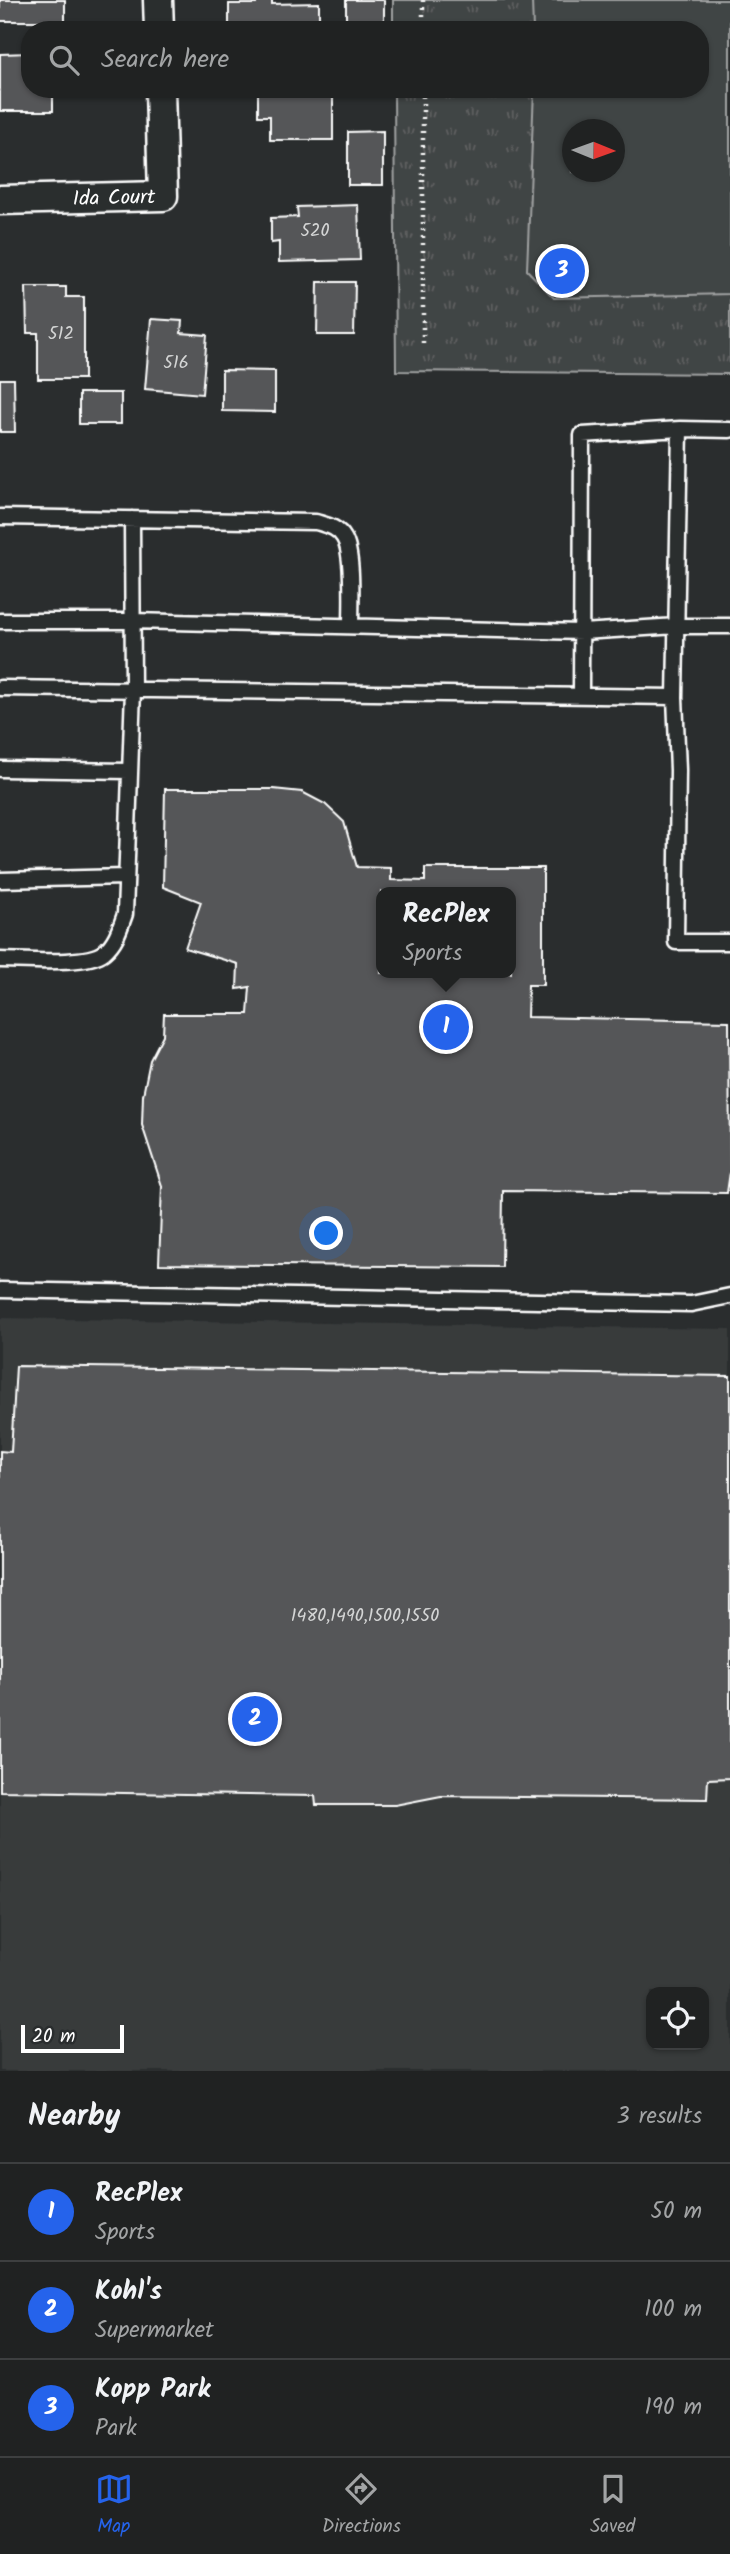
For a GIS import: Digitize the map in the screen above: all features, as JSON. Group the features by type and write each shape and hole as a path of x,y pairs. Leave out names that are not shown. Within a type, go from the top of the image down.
{"street":[{"path":"158,0 159,21"},
{"name":"Ida Court","path":"0,200 163,196 160,98"}],"lane":[{"path":"581,696 582,435 680,429 730,430"},
{"path":"680,429 675,697 678,770 676,943 730,943"},
{"path":"0,517 316,522 333,527 345,538 350,566 351,626"},
{"path":"0,960 73,961 102,954 117,936 125,914 133,690 132,519"},
{"path":"0,621 132,621 582,632 677,626 730,626"},
{"path":"0,688 675,697"},
{"path":"0,769 130,771"},
{"path":"0,880 126,877"},
{"path":"0,1290 691,1304 730,1296"}],"path":[{"path":"423,0 423,21"},
{"path":"423,98 424,347"}],"shaded area":[{"path":"0,1318 730,1329 730,2071 0,2071"}],"green space":[{"path":"393,0 730,0 730,374 396,371 394,98 709,98 709,21 393,21"},
{"path":"532,0 730,0 730,294 554,298 527,270 534,98 709,98 709,21 533,21"}],"building":[{"path":"0,0 65,0 65,21 0,21"},
{"path":"256,0 272,0 272,4 319,3 319,21 229,21 229,4 256,4"},
{"path":"346,0 384,0 384,21 346,21"},
{"path":"21,53 21,98 53,98 53,111 0,111 0,54"},
{"path":"258,98 333,98 333,140 270,140 270,116 258,116"},
{"path":"383,131 383,185 348,185 348,132"},
{"path":"358,205 360,260 279,262 279,242 271,243 271,218 298,217 297,207"},
{"path":"318,282 355,282 354,335 317,335"},
{"path":"26,287 66,287 66,297 84,297 84,379 38,379 38,333 27,333"},
{"path":"151,319 182,321 181,333 207,335 202,394 145,389"},
{"path":"222,370 275,371 275,412 222,411"},
{"path":"0,379 14,379 15,432 0,432"},
{"path":"79,393 121,393 121,424 79,424"},
{"path":"165,789 273,789 302,792 325,804 344,822 357,867 391,868 391,880 425,881 425,868 543,868 543,985 528,985 527,1017 729,1021 730,1172 727,1193 503,1191 502,1267 159,1264 162,1186 142,1125 143,1095 150,1060 163,1035 164,1014 248,1014 250,987 237,989 238,964 185,948 201,902 163,887"},
{"path":"16,1366 730,1376 730,1778 708,1779 707,1799 441,1796 395,1805 316,1805 315,1796 0,1791 0,1451 11,1452"}],"place":[{"name":"Kopp Park","path":"562,271"},
{"name":"RecPlex","path":"446,1027"},
{"name":"Kohl's","path":"255,1719"}]}
